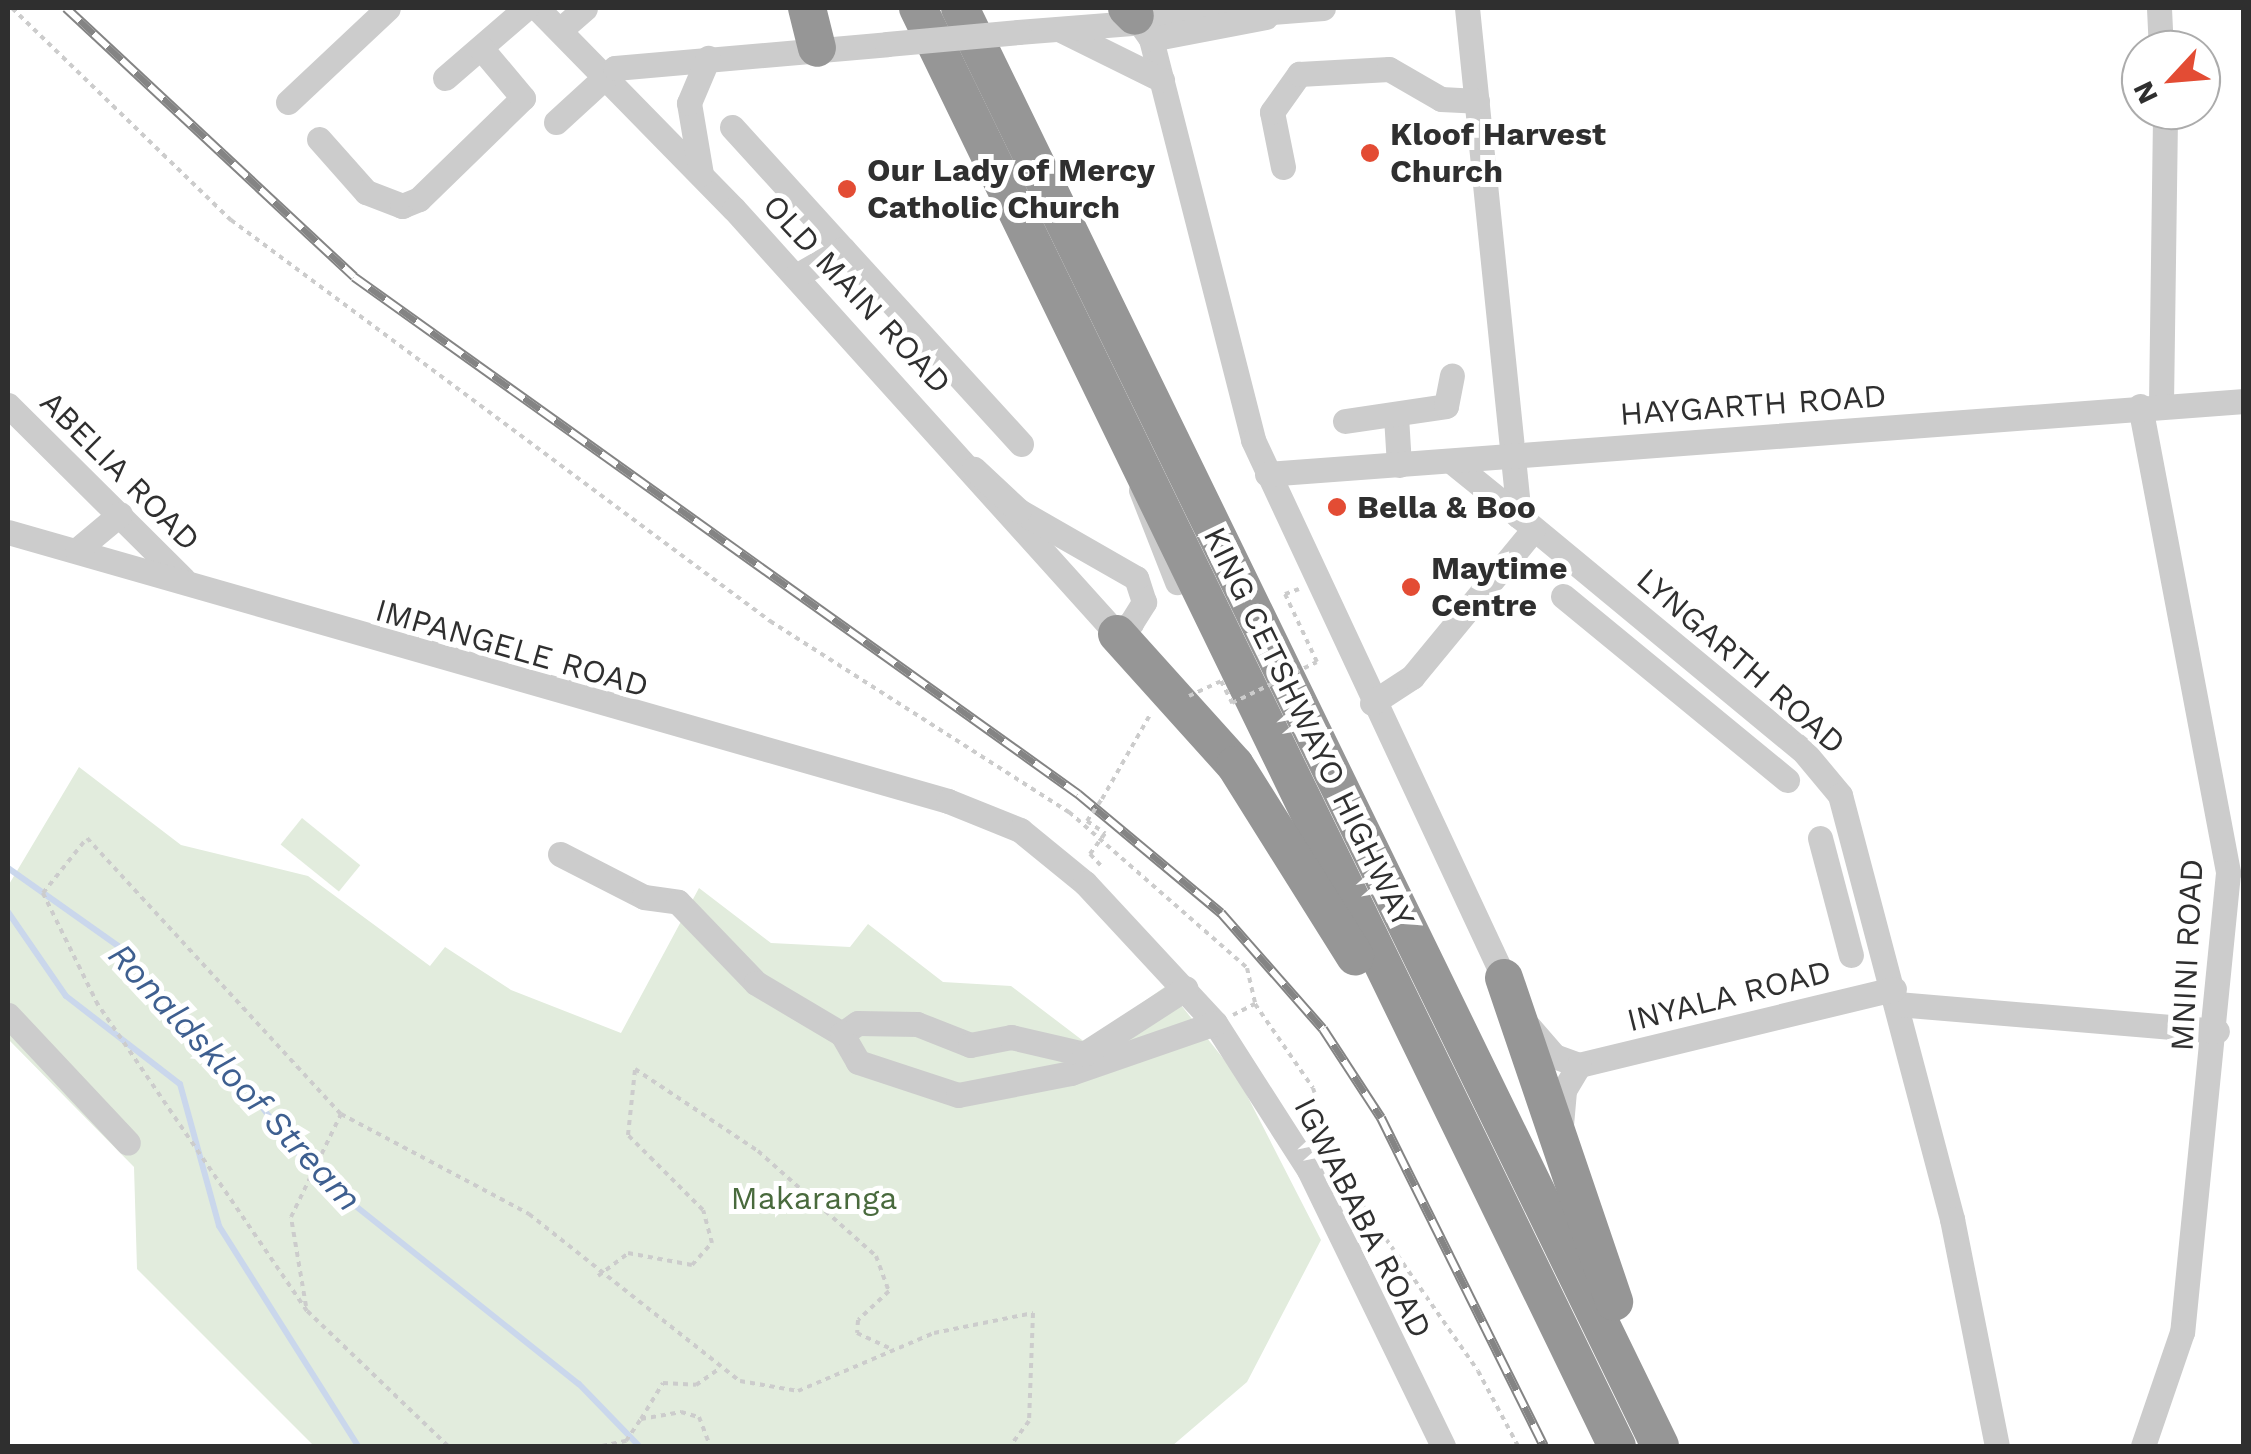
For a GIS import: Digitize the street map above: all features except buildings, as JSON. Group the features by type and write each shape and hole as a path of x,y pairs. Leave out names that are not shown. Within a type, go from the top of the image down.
{"highway":[{"path":"806,8 817,48"},
{"name":"KING CETSHWAYO HIGHWAY","path":"918,8 1617,1446"},
{"name":"KING CETSHWAYO HIGHWAY","path":"960,8 1660,1446"},
{"path":"1118,634 1266,809 1495,1196"},
{"path":"1504,978 1600,1269 1674,1446"}],"street":[{"path":"288,102 388,8"},
{"path":"445,78 480,48 546,14 585,8"},
{"path":"556,122 606,76 708,58 1323,8"},
{"path":"1372,703 1412,677 1526,523 1507,457 1467,8"},
{"name":"OLD MAIN ROAD","path":"546,14 702,174 974,470 1118,634"},
{"path":"1138,21 1162,80 1236,390 1268,474 1504,978 1538,1041 1579,1065 1562,1097 1561,1142"},
{"path":"1055,27 1162,80"},
{"path":"320,139 366,192 402,206 419,199 524,98 480,48"},
{"path":"702,174 688,112 708,58"},
{"path":"1283,167 1272,112 1299,74 1389,68 1440,99 1477,102"},
{"path":"732,127 1020,444"},
{"name":"MNINI ROAD","path":"2142,1446 2177,1363 2217,1030 2227,852 2151,405 2164,130"},
{"path":"796,276 843,249"},
{"path":"1345,420 1396,416 1450,404 1452,376"},
{"name":"HAYGARTH ROAD","path":"1268,474 2244,401"},
{"name":"ABELIA ROAD","path":"8,405 186,582"},
{"path":"1396,416 1399,465"},
{"name":"LYNGARTH ROAD","path":"1451,462 1756,713 1840,795 1896,996 1997,1446"},
{"path":"974,470 1018,511 1136,578 1143,606 1118,634"},
{"path":"77,550 120,514"},
{"name":"IMPANGELE ROAD","path":"8,532 1001,819"},
{"path":"1562,596 1787,780"},
{"path":"1736,738 1756,713"},
{"name":"IGWABABA ROAD","path":"1001,819 1053,853 1186,988 1215,1023 1308,1170 1443,1446"},
{"path":"1820,838 1851,955"},
{"path":"560,854 644,897 678,902 773,996 842,1034 858,1062 943,1094 1086,1060 1215,1023"},
{"path":"1842,912 1873,905"},
{"path":"1086,1060 1186,988"},
{"name":"INYALA ROAD","path":"1579,1065 1896,996 2217,1030"},
{"path":"8,1016 128,1142"},
{"path":"842,1034 858,1023 917,1024 970,1045 1012,1037 1086,1060"}],"path":[{"path":"12,8 231,220 770,622 1069,812 1247,968 1255,1004 1313,1088 1340,1173 1478,1371 1518,1446"},
{"path":"1189,696 1221,681 1232,703 1318,662 1285,594 1317,583"},
{"path":"1102,863 1090,854 1105,833 1087,821 1116,779 1154,708"},
{"path":"448,1446 306,1311 75,963 43,893 60,862 87,838 342,1114 529,1214 598,1276 718,1369 798,1391 894,1350 1007,1311 1033,1313 1030,1421 1010,1446"},
{"path":"598,1276 628,1253 692,1265 712,1243 703,1210 628,1135 628,1074 639,1070 758,1151 876,1256 888,1291 856,1332 894,1350"},
{"path":"306,1311 291,1217 342,1114"},
{"path":"564,1446 626,1441 663,1384 696,1385 718,1369"},
{"path":"641,1419 699,1417 710,1446"}],"green space":[{"name":"Makaranga","path":"79,767 181,845 308,876 430,966 445,947 511,990 621,1033 699,888 771,943 850,947 868,924 943,982 1011,986 1086,1043 1166,986 1237,1076 1321,1240 1247,1382 1172,1446 314,1446 137,1269 134,1167 8,1039 8,886"},
{"path":"302,818 360,865 339,892 281,844"}],"waterway":[{"name":"Ronaldskloof Stream","path":"8,868 118,946 217,1050 313,1172 579,1384 639,1446"},
{"path":"8,912 66,996 180,1084 219,1226 358,1446"}],"railway":[{"path":"66,8 354,277 1078,794 1221,913 1323,1029 1381,1118 1544,1446"}],"place":[{"name":"Kloof Harvest Church","path":"1370,153"},
{"name":"Our Lady of Mercy Catholic Church","path":"847,189"},
{"name":"Bella & Boo","path":"1337,507"},
{"name":"Maytime Centre","path":"1411,587"}]}
